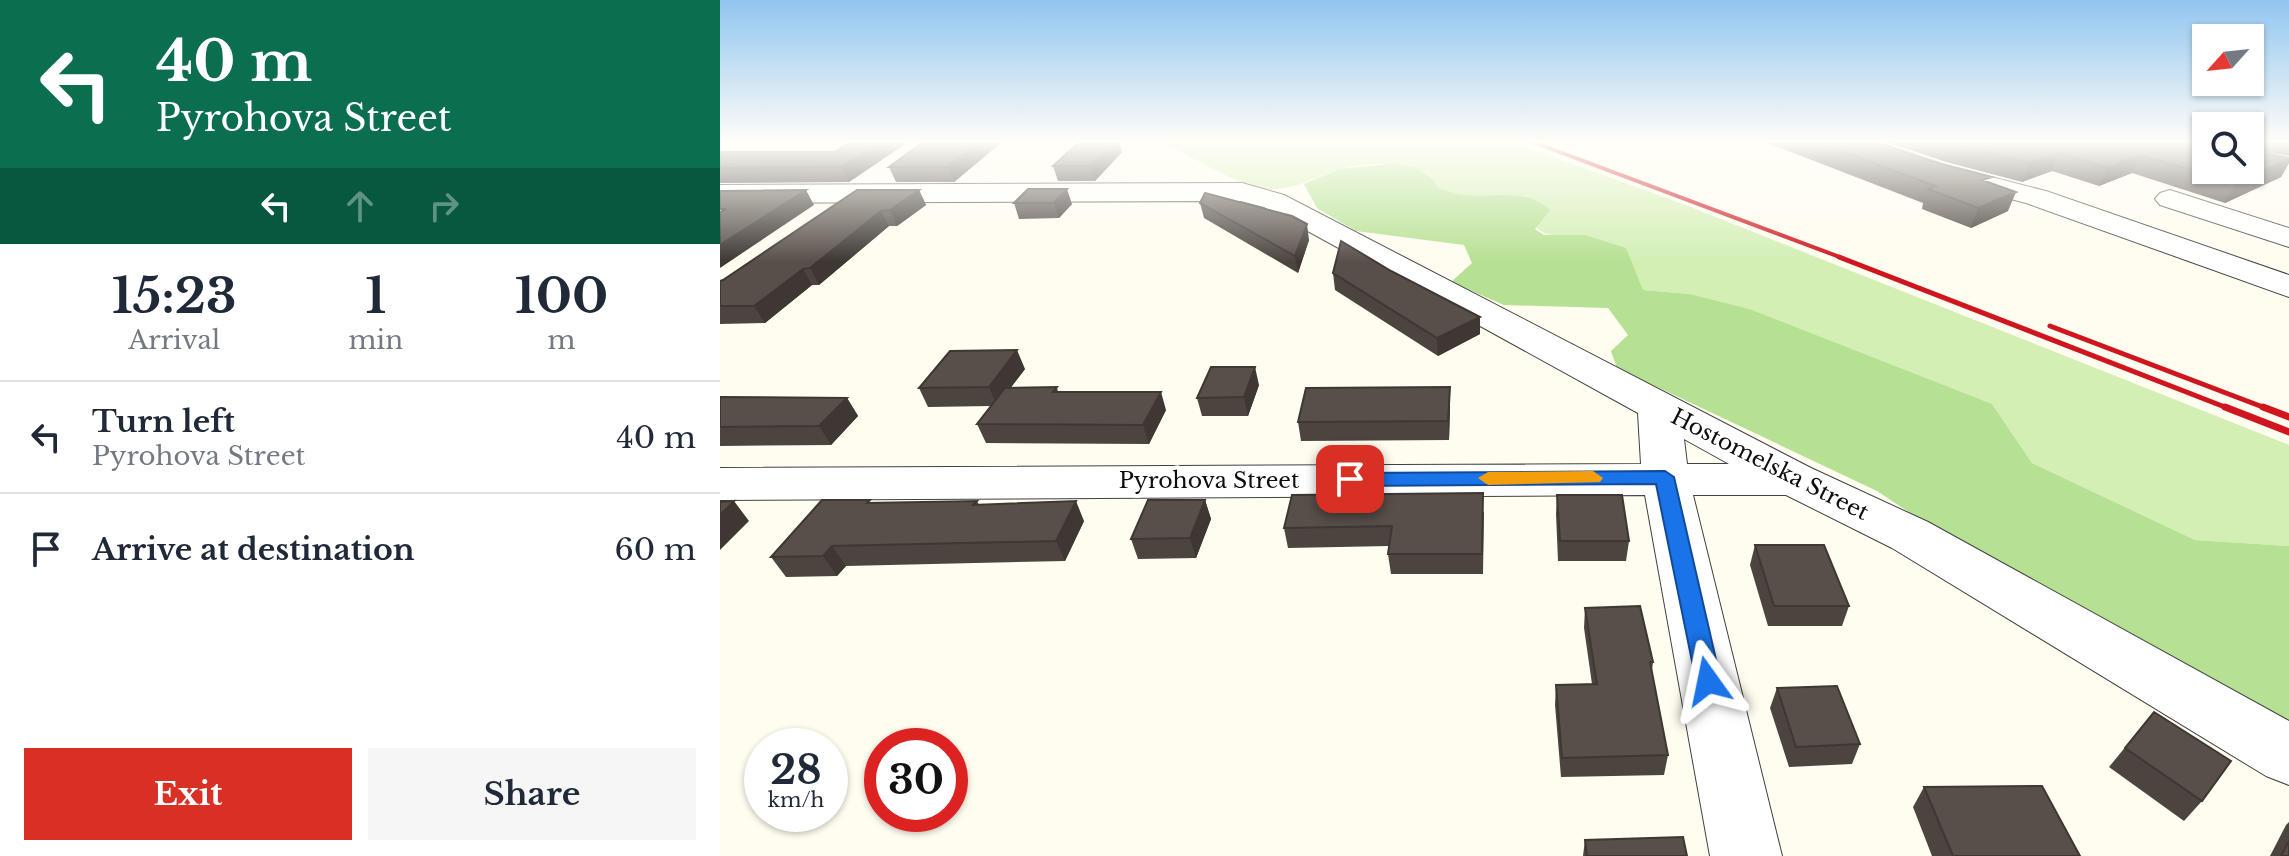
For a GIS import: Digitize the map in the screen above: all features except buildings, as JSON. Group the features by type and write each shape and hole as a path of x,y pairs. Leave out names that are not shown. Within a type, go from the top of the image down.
{"street":[{"path":"819,219 873,182"},
{"path":"1978,182 2036,197 2289,287"},
{"name":"Hostomelska Street","path":"720,194 1242,192 1274,201 1794,479 1910,535 2289,755"},
{"path":"2170,199 2289,238"},
{"path":"1659,407 1665,477 1746,856"},
{"name":"Pyrohova Street","path":"720,484 1665,477 1794,479"}],"green space":[{"path":"1242,182 1306,182 1279,189"},
{"path":"1435,182 1622,182 2289,445 2289,546 2195,540 2032,463 1992,404 1689,294 1642,290 1585,235 1542,232 1532,221 1521,196 1451,195 1437,187"},
{"path":"1435,182 1437,187 1451,193 1525,197 1550,210 1535,229 1544,235 1585,235 1626,248 1643,290 1689,294 1749,309 1992,404 2032,463 2195,540 2289,546 2289,720 2024,589 1877,491 1617,368 1611,351 1628,335 1608,308 1504,305 1451,282 1472,263 1464,245 1356,231 1317,208 1304,184"}],"railway":[{"path":"1640,182 1845,259"},
{"path":"1839,257 2230,409"},
{"path":"2050,326 2268,409"},
{"path":"2225,407 2289,432"},
{"path":"2263,407 2289,417"}],"slow traffic":[{"path":"1488,478 1593,478"}],"route":[{"path":"1350,479 1665,477 1708,681"}]}
